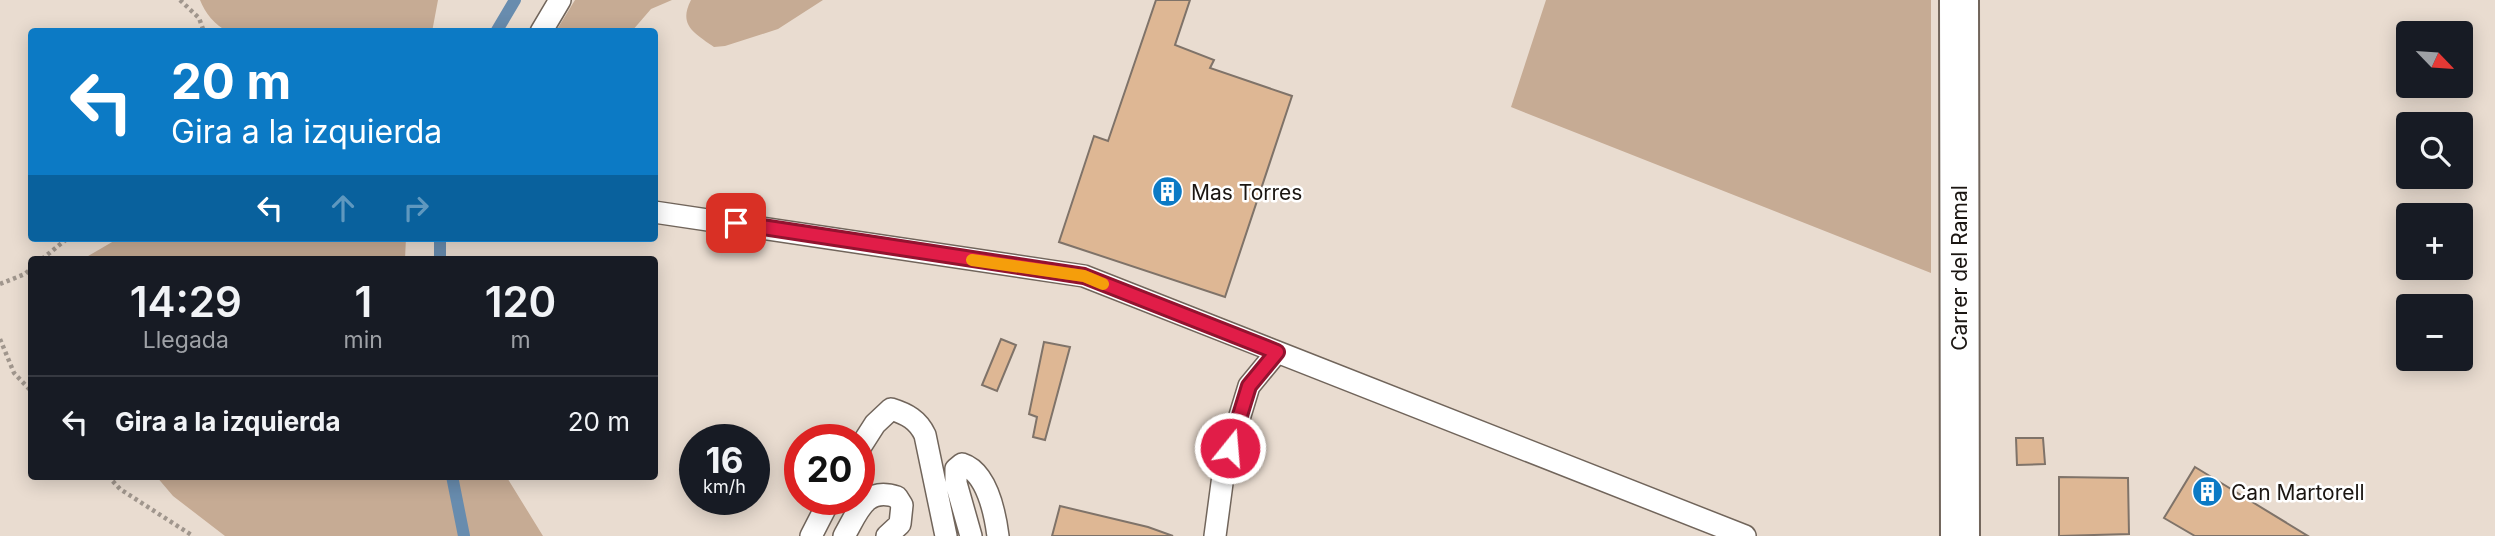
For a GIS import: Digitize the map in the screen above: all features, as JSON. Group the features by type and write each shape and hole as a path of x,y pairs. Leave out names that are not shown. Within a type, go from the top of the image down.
{"street":[{"name":"Carrer del Ramal","path":"1959,0 1960,536"}],"lane":[{"path":"543,28 560,0"},
{"path":"658,213 1084,276 1745,536"},
{"path":"1215,536 1224,468 1249,386 1277,352"},
{"path":"875,424 891,409 912,418 920,426 925,435 946,536"},
{"path":"971,536 956,483 956,469 962,464 972,467 979,476 991,503 998,536"},
{"path":"844,536 858,511 874,494 882,493 897,497 902,505 900,524 887,536"},
{"path":"811,536 822,515"}],"path":[{"path":"180,0 199,18 203,28"},
{"path":"46,256 63,242"},
{"path":"0,284 28,271"},
{"path":"0,339 15,373 28,388"},
{"path":"112,480 120,489 193,536"}],"shaded area":[{"path":"200,0 438,0 433,28 222,28"},
{"path":"575,0 672,0 651,9 635,28 558,28"},
{"path":"691,0 823,0 778,29 714,47 695,33 687,22 687,9"},
{"path":"1546,0 1931,0 1931,273 1511,107"},
{"path":"112,242 406,242 405,256 88,256"},
{"path":"159,480 508,480 543,536 225,536 173,496"}],"building":[{"name":"Mas Torres","path":"1156,0 1190,0 1175,45 1214,60 1210,68 1292,96 1225,297 1059,242 1094,136 1108,141"},
{"path":"1001,339 1016,345 997,391 982,385"},
{"path":"1044,342 1070,347 1045,440 1033,437 1037,417 1029,414"},
{"path":"2016,438 2043,438 2045,464 2017,465"},
{"name":"Can Martorell","path":"2195,467 2308,536 2195,536 2164,518"},
{"path":"2059,477 2128,478 2129,534 2059,536"},
{"path":"1060,506 1148,527 1173,536 1052,536"}],"waterway":[{"path":"498,28 515,0"},
{"path":"440,242 440,256"},
{"path":"453,480 464,536"}],"slow traffic":[{"path":"972,260 1084,276 1103,284"}],"place":[{"name":"Mas Torres","path":"1168,192"},
{"name":"Can Martorell","path":"2208,492"}],"route":[{"path":"736,223 1084,276 1277,352 1249,386 1230,448"}]}
